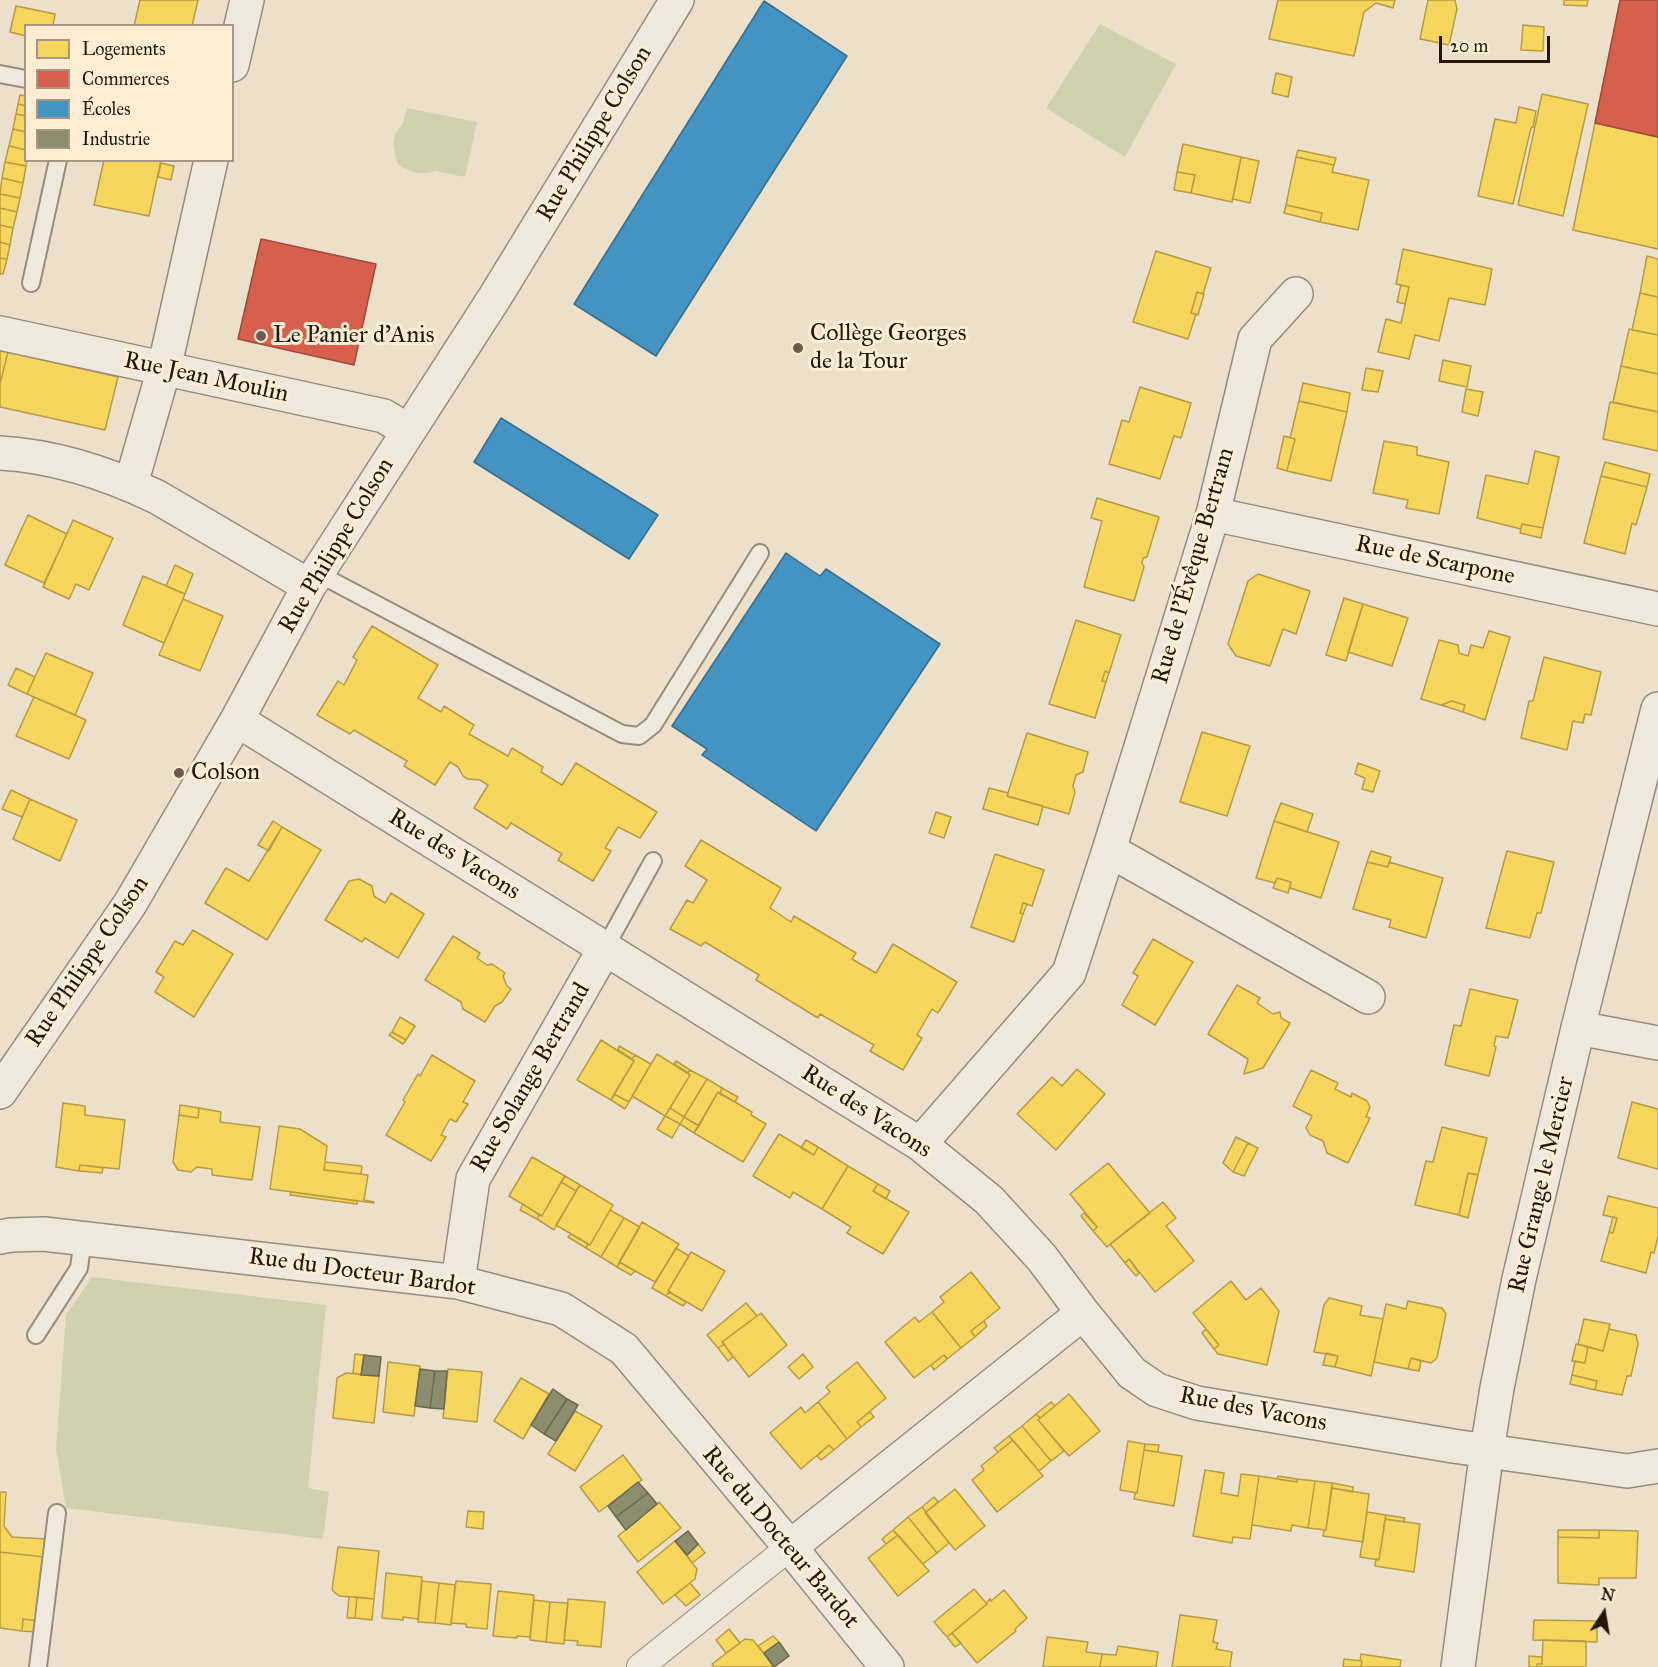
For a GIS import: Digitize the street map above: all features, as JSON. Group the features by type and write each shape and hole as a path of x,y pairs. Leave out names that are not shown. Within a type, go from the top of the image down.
{"street":[{"path":"234,56 247,0"},
{"name":"Rue Philippe Colson","path":"0,1092 130,904 237,720 313,580 495,297 676,0"},
{"path":"131,484 164,369 211,162"},
{"name":"Rue de l'Évêque Bertram","path":"921,1144 1069,973 1213,514 1255,339 1296,294"},
{"name":"Rue Jean Moulin","path":"0,333 384,416 408,431"},
{"path":"0,453 62,463 131,484 313,580"},
{"name":"Rue de Scarpone","path":"1213,514 1658,609"},
{"name":"Rue Grange le Mercier","path":"1458,1667 1487,1450 1519,1279 1578,1028 1658,709"},
{"name":"Rue des Vacons","path":"237,720 921,1144 989,1200 1042,1258 1083,1313 1132,1372 1157,1390 1197,1403 1453,1446 1627,1471 1658,1466"},
{"path":"1109,850 1368,997"},
{"name":"Rue Solange Bertrand","path":"458,1282 473,1179 605,948"},
{"path":"1578,1028 1658,1043"},
{"name":"Rue du Docteur Bardot","path":"0,1237 44,1234 458,1282 561,1309 624,1349 886,1667"},
{"path":"640,1667 1083,1313"}],"lane":[{"path":"0,74 24,80"},
{"path":"31,283 58,162"},
{"path":"313,580 622,734 639,736 652,725 760,553"},
{"path":"605,948 653,861"},
{"path":"36,1335 79,1268 83,1238"},
{"path":"38,1667 57,1513"}],"green space":[{"path":"1100,24 1176,64 1125,157 1046,108"},
{"path":"407,108 477,122 465,177 435,171 416,173 397,163 393,144"},
{"path":"92,1277 326,1305 308,1488 329,1492 323,1539 66,1508 56,1449 66,1315"}],"building: Logements":[{"path":"140,0 198,0 192,24 134,24"},
{"path":"1278,0 1395,0 1393,8 1376,3 1364,12 1354,56 1269,39"},
{"path":"1428,0 1455,0 1457,9 1449,45 1420,39"},
{"path":"1564,0 1588,0 1587,6 1564,5"},
{"path":"16,6 55,14 53,24 24,24 24,36 10,32"},
{"path":"1523,25 1544,27 1543,51 1521,50"},
{"path":"1276,73 1292,77 1288,97 1272,93"},
{"path":"1542,94 1588,104 1563,216 1518,205"},
{"path":"20,95 24,96 24,106 18,104"},
{"path":"18,104 24,106 24,116 16,114"},
{"path":"1519,107 1536,111 1513,204 1478,196 1495,119 1516,123"},
{"path":"16,114 24,116 24,132 13,129"},
{"path":"1595,123 1658,137 1658,249 1573,230"},
{"path":"13,129 24,132 24,150 9,146"},
{"path":"1183,144 1241,157 1232,202 1191,193 1195,175 1177,172"},
{"path":"9,146 24,150 26,166 5,162"},
{"path":"1298,150 1336,158 1334,165 1296,157"},
{"path":"1241,157 1259,161 1250,203 1233,199"},
{"path":"1296,157 1334,165 1332,172 1369,180 1358,230 1320,222 1322,213 1286,205"},
{"path":"5,162 26,166 23,183 2,178"},
{"path":"104,162 161,162 149,216 94,205"},
{"path":"161,163 174,166 171,180 158,177"},
{"path":"1177,172 1195,175 1191,193 1174,190"},
{"path":"2,178 23,183 20,198 0,194"},
{"path":"0,194 20,198 17,212 0,208"},
{"path":"1286,205 1322,213 1320,222 1284,213"},
{"path":"0,208 17,212 13,228 0,225"},
{"path":"0,225 13,228 10,245 0,242"},
{"path":"0,242 10,245 7,259 0,258"},
{"path":"1403,249 1492,269 1485,305 1449,298 1439,341 1415,335 1409,359 1378,352 1386,319 1401,323 1409,287 1396,284"},
{"path":"1156,251 1211,268 1203,294 1197,292 1191,313 1196,314 1188,339 1133,322"},
{"path":"1647,256 1658,259 1658,297 1640,293"},
{"path":"0,258 7,259 3,274 0,274"},
{"path":"1401,285 1409,287 1405,304 1397,302"},
{"path":"1197,292 1204,294 1198,315 1191,313"},
{"path":"1640,293 1658,297 1658,335 1632,330"},
{"path":"1629,329 1658,335 1658,374 1621,366"},
{"path":"0,350 8,352 0,384"},
{"path":"8,352 118,377 105,430 0,407 0,384"},
{"path":"1443,360 1471,366 1467,387 1439,381"},
{"path":"1621,366 1658,374 1658,412 1613,402"},
{"path":"1366,368 1383,371 1378,392 1362,390"},
{"path":"1303,383 1350,393 1347,412 1299,401"},
{"path":"1140,387 1191,403 1181,438 1174,436 1160,479 1109,464 1122,420 1129,422"},
{"path":"1466,389 1483,392 1478,416 1462,412"},
{"path":"1299,401 1347,412 1331,481 1287,471 1295,439 1290,438"},
{"path":"1610,402 1658,412 1658,451 1603,439"},
{"path":"1284,436 1295,439 1287,471 1277,468"},
{"path":"1384,441 1417,447 1417,455 1449,462 1439,514 1406,508 1408,500 1373,493"},
{"path":"1535,451 1559,457 1543,528 1522,524 1521,529 1477,518 1486,475 1528,484"},
{"path":"1605,462 1650,474 1647,487 1601,476"},
{"path":"1601,476 1647,487 1636,525 1632,523 1625,554 1584,543"},
{"path":"1097,498 1159,517 1147,557 1143,558 1144,567 1134,601 1084,587 1102,521 1091,518"},
{"path":"28,515 67,534 44,583 5,565"},
{"path":"73,520 113,538 89,590 76,584 69,599 43,587"},
{"path":"1522,524 1543,528 1541,538 1520,533"},
{"path":"175,565 193,574 185,594 166,586"},
{"path":"1258,574 1310,591 1296,634 1283,629 1270,666 1236,656 1228,644 1248,581"},
{"path":"143,576 185,594 164,643 123,625"},
{"path":"1344,598 1363,604 1346,661 1326,655"},
{"path":"183,599 223,616 200,671 159,655"},
{"path":"1363,604 1408,618 1392,666 1348,652"},
{"path":"1076,620 1121,635 1109,673 1105,671 1102,681 1106,682 1095,718 1049,704"},
{"path":"372,626 438,665 418,698 441,712 444,706 474,725 469,734 508,756 512,748 543,767 541,772 562,785 576,763 657,812 640,838 618,827 605,848 611,851 593,881 558,860 562,854 511,823 507,829 474,808 488,785 480,780 463,776 458,767 450,762 435,785 404,766 407,761 354,730 350,734 317,715 338,681 344,685 357,660 353,657"},
{"path":"1489,631 1510,637 1485,720 1463,712 1465,705 1452,701 1441,705 1421,699 1439,640 1458,645 1459,653 1468,656 1471,645 1483,648"},
{"path":"46,653 93,673 75,715 27,694"},
{"path":"1544,657 1601,672 1591,715 1585,714 1583,723 1573,721 1567,750 1521,738 1529,701 1533,701"},
{"path":"16,668 35,677 27,694 8,685"},
{"path":"1105,671 1109,673 1106,682 1102,681"},
{"path":"34,697 86,720 69,759 16,736"},
{"path":"1452,701 1465,705 1463,712 1441,705"},
{"path":"1202,732 1250,746 1227,816 1180,802"},
{"path":"1027,733 1088,752 1083,772 1076,775 1073,786 1075,792 1069,814 1007,796"},
{"path":"1358,763 1380,771 1373,792 1362,789 1365,778 1355,774"},
{"path":"989,788 1008,793 1007,796 1043,806 1038,825 983,809"},
{"path":"11,790 30,799 22,817 2,809"},
{"path":"30,799 77,820 60,861 13,839"},
{"path":"1281,803 1313,814 1307,832 1274,821"},
{"path":"936,812 951,817 944,838 929,833"},
{"path":"273,821 282,827 269,851 258,845"},
{"path":"1274,821 1339,842 1321,898 1290,888 1291,882 1277,878 1275,883 1256,878"},
{"path":"282,827 321,850 267,940 205,903 226,868 249,881"},
{"path":"701,840 781,888 770,908 791,922 794,916 856,953 852,959 876,973 893,944 957,982 938,1013 932,1009 917,1035 922,1038 903,1070 870,1051 874,1045 820,1014 818,1018 756,980 759,975 705,942 701,946 670,929 687,900 693,903 707,880 685,866"},
{"path":"1371,851 1391,857 1388,867 1367,862"},
{"path":"1507,851 1554,862 1541,913 1537,913 1530,938 1486,928"},
{"path":"995,854 1044,870 1032,906 1023,903 1020,913 1023,914 1014,942 971,927"},
{"path":"1367,862 1388,867 1389,862 1443,878 1426,938 1389,927 1391,920 1353,909"},
{"path":"1277,878 1291,882 1288,893 1273,888"},
{"path":"359,879 372,886 374,896 385,903 391,893 424,914 398,958 365,938 362,942 325,920 349,881"},
{"path":"1023,903 1027,904 1023,914 1020,913"},
{"path":"193,930 233,954 194,1017 155,992 164,977 156,972 175,941 183,945"},
{"path":"453,936 480,953 477,958 505,973 503,976 507,986 511,989 502,1002 495,1006 485,1022 463,1009 461,1002 425,980"},
{"path":"1153,939 1193,962 1155,1025 1122,1005 1138,976 1133,973"},
{"path":"1237,985 1260,998 1257,1003 1273,1014 1280,1012 1281,1018 1290,1023 1263,1068 1244,1074 1248,1059 1208,1034"},
{"path":"1470,989 1518,1000 1508,1038 1496,1036 1494,1046 1496,1047 1489,1076 1445,1065 1454,1025 1461,1026"},
{"path":"400,1017 415,1026 406,1040 392,1032"},
{"path":"392,1032 406,1040 403,1044 389,1035"},
{"path":"601,1040 634,1061 611,1100 577,1080"},
{"path":"619,1046 635,1055 632,1059 618,1050"},
{"path":"657,1054 690,1075 665,1116 632,1096"},
{"path":"432,1055 475,1081 463,1102 468,1104 456,1122 450,1119 441,1135 446,1137 431,1161 386,1135 405,1102 403,1100"},
{"path":"635,1055 651,1064 629,1102 614,1094 634,1061 632,1059"},
{"path":"676,1061 690,1070 688,1073 674,1064"},
{"path":"1077,1069 1105,1094 1056,1150 1017,1114 1052,1077 1062,1086"},
{"path":"690,1070 707,1079 684,1117 670,1108 690,1075 688,1073"},
{"path":"1311,1070 1338,1083 1335,1089 1351,1097 1352,1093 1367,1101 1370,1107 1366,1117 1370,1118 1348,1163 1327,1153 1323,1141 1310,1135 1306,1128 1312,1116 1293,1106"},
{"path":"707,1079 722,1088 699,1126 684,1117"},
{"path":"722,1088 738,1097 735,1102 720,1094"},
{"path":"718,1092 752,1112 751,1115 766,1124 743,1162 694,1133"},
{"path":"614,1094 629,1102 625,1109 611,1100"},
{"path":"1632,1102 1658,1109 1658,1169 1618,1158"},
{"path":"63,1103 85,1106 85,1115 125,1120 119,1169 80,1165 79,1171 56,1167"},
{"path":"180,1105 199,1108 198,1118 179,1115"},
{"path":"199,1108 221,1112 220,1122 260,1127 252,1180 212,1175 212,1169 197,1167 191,1172 178,1170 173,1162 179,1115 198,1118"},
{"path":"670,1108 684,1117 680,1124 665,1116"},
{"path":"665,1116 680,1124 672,1138 657,1129"},
{"path":"684,1117 699,1126 694,1133 680,1124"},
{"path":"279,1126 300,1129 327,1146 324,1170 368,1175 364,1200 374,1203 270,1189"},
{"path":"1442,1127 1487,1138 1478,1175 1468,1173 1459,1215 1415,1205 1426,1161 1433,1162"},
{"path":"779,1134 814,1155 818,1147 848,1166 822,1209 793,1192 790,1198 753,1176"},
{"path":"1236,1137 1248,1143 1233,1172 1223,1163"},
{"path":"806,1140 818,1147 814,1155 801,1148"},
{"path":"1248,1143 1258,1148 1244,1176 1233,1172"},
{"path":"532,1157 565,1176 542,1216 509,1196"},
{"path":"325,1162 362,1166 361,1174 324,1170"},
{"path":"1108,1163 1150,1213 1107,1247 1093,1231 1097,1227 1070,1194"},
{"path":"80,1165 103,1168 102,1173 79,1171"},
{"path":"848,1166 878,1184 873,1191 909,1212 883,1254 847,1233 851,1227 822,1209"},
{"path":"1468,1173 1478,1175 1468,1218 1459,1215"},
{"path":"565,1176 580,1185 576,1191 561,1182"},
{"path":"561,1182 576,1191 554,1230 537,1219 539,1215 542,1216"},
{"path":"878,1184 890,1191 886,1199 873,1191"},
{"path":"580,1185 613,1205 590,1245 556,1225"},
{"path":"291,1192 357,1201 357,1204 290,1195"},
{"path":"1608,1196 1658,1208 1658,1236 1646,1273 1601,1261 1609,1232 1613,1233 1617,1218 1603,1215"},
{"path":"1163,1202 1176,1218 1166,1226 1194,1261 1155,1292 1129,1259 1125,1263 1110,1244"},
{"path":"523,1204 539,1215 537,1219 520,1210"},
{"path":"610,1210 624,1218 601,1257 586,1248"},
{"path":"1084,1213 1097,1227 1093,1231 1081,1216"},
{"path":"1613,1217 1617,1218 1613,1233 1609,1232"},
{"path":"624,1218 640,1227 617,1267 601,1257"},
{"path":"642,1222 679,1244 655,1282 619,1262"},
{"path":"571,1234 588,1244 586,1248 568,1237"},
{"path":"676,1248 689,1256 666,1296 652,1288"},
{"path":"691,1252 725,1271 702,1311 668,1291"},
{"path":"1129,1259 1139,1273 1136,1276 1125,1263"},
{"path":"620,1262 635,1271 631,1275 617,1267"},
{"path":"971,1272 1000,1308 971,1331 975,1337 961,1348 932,1312 944,1302 940,1297"},
{"path":"1231,1281 1246,1300 1261,1288 1279,1311 1267,1365 1218,1354 1214,1349 1219,1345 1193,1313"},
{"path":"669,1292 686,1302 683,1306 666,1296"},
{"path":"1329,1298 1362,1306 1360,1315 1383,1319 1371,1376 1335,1367 1338,1356 1314,1352 1324,1305"},
{"path":"1408,1301 1442,1308 1446,1314 1437,1358 1431,1363 1411,1358 1408,1369 1374,1362 1386,1304 1406,1309"},
{"path":"746,1303 757,1316 722,1342 724,1344 718,1348 707,1335"},
{"path":"932,1312 961,1348 947,1359 944,1355 914,1378 885,1342 915,1317 919,1322"},
{"path":"761,1313 787,1345 749,1377 722,1342"},
{"path":"1584,1319 1610,1324 1603,1351 1578,1344"},
{"path":"984,1321 987,1326 975,1337 971,1331"},
{"path":"1206,1329 1219,1345 1214,1349 1202,1333"},
{"path":"1609,1329 1636,1335 1638,1344 1631,1376 1627,1376 1622,1395 1595,1390 1597,1381 1572,1375 1575,1361 1585,1363 1588,1347 1603,1351"},
{"path":"724,1344 733,1357 728,1361 718,1348"},
{"path":"1576,1344 1588,1347 1585,1363 1572,1361"},
{"path":"1326,1353 1338,1356 1335,1367 1323,1365"},
{"path":"355,1354 364,1355 361,1375 353,1373"},
{"path":"803,1354 813,1367 799,1379 788,1367"},
{"path":"944,1355 947,1359 934,1370 931,1365"},
{"path":"1411,1358 1421,1361 1419,1371 1408,1369"},
{"path":"388,1362 420,1366 414,1416 383,1412"},
{"path":"857,1362 886,1398 857,1422 861,1427 847,1439 818,1402 830,1392 826,1387"},
{"path":"448,1369 482,1372 477,1422 443,1418"},
{"path":"346,1373 379,1376 374,1423 333,1418 337,1378"},
{"path":"1572,1375 1597,1381 1595,1390 1570,1384"},
{"path":"521,1378 549,1394 523,1439 494,1421"},
{"path":"1069,1394 1100,1431 1069,1456 1038,1420"},
{"path":"818,1402 847,1439 834,1450 829,1445 801,1469 770,1433 801,1407 805,1413"},
{"path":"1051,1402 1055,1406 1040,1418 1036,1414"},
{"path":"575,1411 602,1426 575,1471 548,1454"},
{"path":"870,1412 874,1417 861,1427 857,1422"},
{"path":"1036,1414 1040,1418 1038,1420 1064,1451 1051,1461 1022,1426"},
{"path":"1022,1426 1051,1461 1039,1471 1009,1436"},
{"path":"1009,1436 1013,1440 998,1452 994,1448"},
{"path":"1013,1440 1043,1476 997,1512 972,1480 984,1470 981,1466"},
{"path":"1128,1441 1145,1444 1137,1493 1120,1490"},
{"path":"1145,1444 1159,1445 1158,1452 1144,1450"},
{"path":"829,1445 834,1450 821,1460 817,1456"},
{"path":"1144,1450 1182,1456 1174,1506 1134,1499"},
{"path":"623,1455 642,1480 599,1512 580,1487"},
{"path":"1205,1470 1224,1473 1221,1493 1238,1496 1241,1474 1259,1476 1250,1539 1233,1537 1232,1543 1193,1536"},
{"path":"1259,1476 1297,1482 1297,1479 1315,1481 1308,1528 1292,1525 1291,1531 1252,1525"},
{"path":"1278,1476 1297,1479 1297,1482 1277,1479"},
{"path":"1315,1481 1332,1483 1326,1530 1308,1528"},
{"path":"1332,1483 1353,1487 1353,1492 1332,1488"},
{"path":"1332,1488 1369,1494 1363,1542 1323,1536 1326,1530"},
{"path":"955,1489 985,1526 955,1550 925,1513"},
{"path":"0,1492 6,1492 4,1526 12,1537 46,1539 44,1557 0,1552"},
{"path":"934,1497 938,1502 926,1512 922,1507"},
{"path":"659,1502 681,1528 638,1562 618,1536"},
{"path":"922,1507 949,1543 937,1553 908,1517"},
{"path":"468,1511 484,1512 483,1529 466,1527"},
{"path":"1367,1512 1386,1515 1379,1560 1360,1557"},
{"path":"1386,1515 1405,1518 1404,1522 1385,1519"},
{"path":"908,1517 937,1553 923,1564 893,1530"},
{"path":"1385,1519 1420,1524 1414,1572 1375,1566 1376,1559 1379,1560"},
{"path":"893,1530 898,1535 886,1544 882,1539"},
{"path":"1558,1530 1599,1530 1599,1538 1558,1537"},
{"path":"1599,1530 1638,1531 1636,1578 1599,1578 1599,1585 1558,1583 1558,1537 1599,1538"},
{"path":"898,1535 929,1571 898,1596 868,1558"},
{"path":"675,1541 697,1569 695,1579 663,1604 637,1572"},
{"path":"698,1544 705,1553 692,1563 687,1555"},
{"path":"338,1547 379,1551 374,1599 339,1596 332,1590"},
{"path":"0,1552 44,1557 38,1621 23,1619 22,1631 0,1628"},
{"path":"386,1573 422,1577 418,1619 382,1618"},
{"path":"422,1581 439,1583 435,1623 418,1622"},
{"path":"456,1581 491,1584 487,1629 451,1623"},
{"path":"439,1583 455,1585 451,1625 435,1623"},
{"path":"690,1583 700,1595 686,1606 675,1595"},
{"path":"974,1589 987,1604 947,1637 934,1622"},
{"path":"1004,1590 1027,1618 1015,1629 1016,1631 977,1663 952,1633 990,1599 991,1601"},
{"path":"498,1591 534,1595 530,1637 493,1636"},
{"path":"349,1597 357,1597 355,1618 347,1618"},
{"path":"357,1597 374,1599 372,1620 355,1618"},
{"path":"568,1599 605,1602 601,1647 577,1645 578,1641 564,1640"},
{"path":"534,1600 550,1602 546,1642 530,1640"},
{"path":"550,1602 568,1603 564,1644 546,1642"},
{"path":"1180,1615 1217,1620 1213,1642 1218,1643 1216,1649 1232,1652 1230,1667 1172,1667"},
{"path":"23,1619 38,1621 37,1632 22,1631"},
{"path":"1534,1620 1597,1621 1597,1642 1533,1640"},
{"path":"729,1629 740,1643 726,1653 716,1640"},
{"path":"952,1633 961,1643 955,1647 947,1637"},
{"path":"773,1636 779,1642 764,1653 758,1646"},
{"path":"1047,1637 1088,1642 1086,1652 1102,1654 1100,1667 1043,1667"},
{"path":"745,1639 753,1640 774,1667 714,1667 712,1664"},
{"path":"1543,1640 1586,1641 1586,1667 1537,1667 1537,1664 1542,1664"},
{"path":"1118,1646 1158,1652 1156,1667 1100,1667 1102,1654 1116,1655"},
{"path":"1361,1654 1401,1660 1400,1667 1361,1667"},
{"path":"1529,1656 1542,1657 1542,1664 1529,1667"},
{"path":"1344,1659 1362,1661 1361,1667 1343,1667"}],"building: Commerces":[{"path":"1620,0 1658,0 1658,137 1595,123"},
{"path":"261,239 376,264 354,365 238,339"}],"building: Écoles":[{"path":"764,1 847,56 656,356 574,304"},
{"path":"501,418 658,515 629,559 474,462"},
{"path":"786,553 820,576 826,569 940,644 816,831 702,755 707,749 672,726"}],"building: Industrie":[{"path":"364,1355 381,1357 379,1376 361,1375"},
{"path":"420,1369 435,1371 430,1408 415,1406"},
{"path":"435,1371 447,1371 444,1409 430,1408"},
{"path":"553,1389 567,1399 544,1434 531,1425"},
{"path":"567,1399 578,1405 556,1441 544,1434"},
{"path":"638,1482 648,1493 616,1517 608,1506"},
{"path":"648,1493 657,1504 626,1530 616,1517"},
{"path":"688,1531 698,1544 687,1555 675,1541"},
{"path":"779,1642 789,1656 774,1667 764,1653"}],"place":[{"name":"Le Panier d'Anis","path":"261,336"},
{"name":"Collège Georges de la Tour","path":"798,348"},
{"name":"Colson","path":"179,773"}]}
